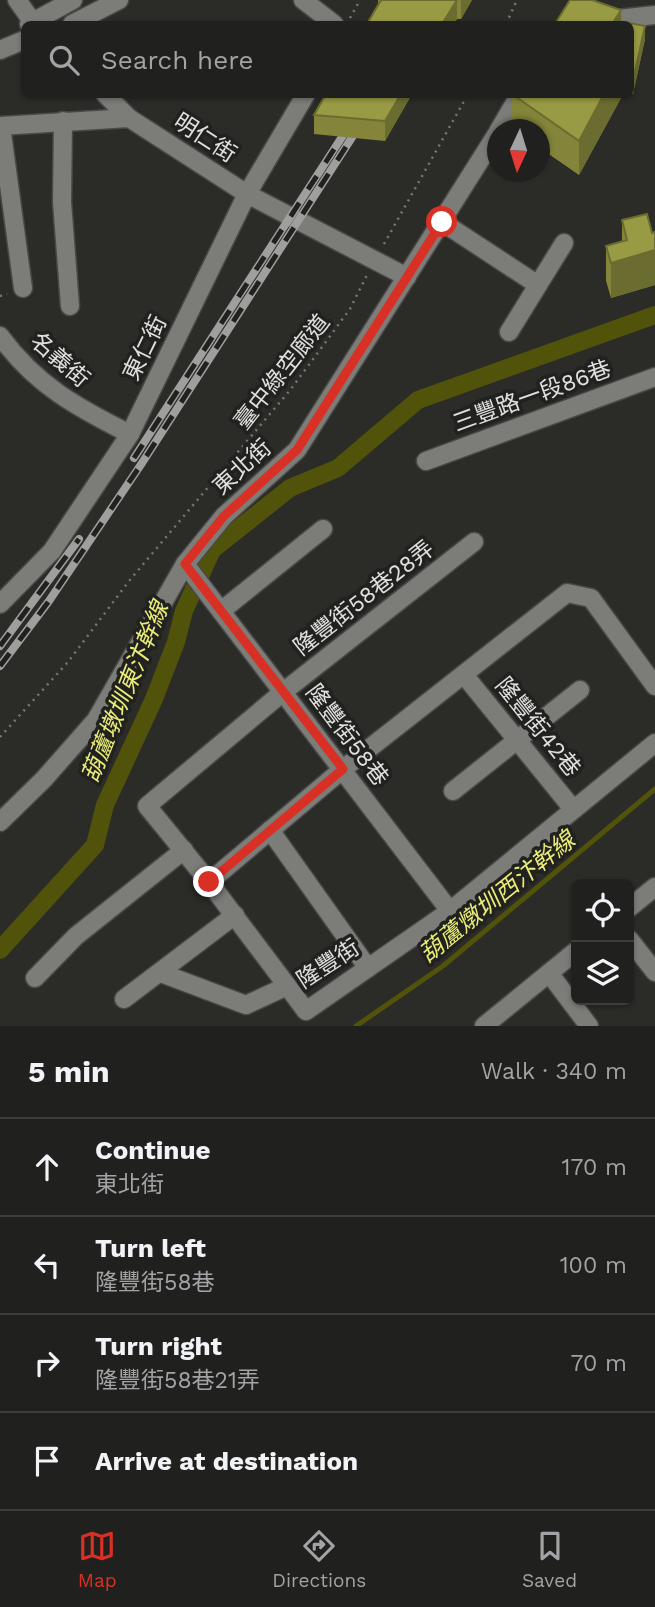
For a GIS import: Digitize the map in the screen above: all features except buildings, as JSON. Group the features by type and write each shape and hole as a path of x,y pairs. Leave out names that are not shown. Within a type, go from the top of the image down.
{"street":[{"path":"17,0 29,21"},
{"path":"38,21 73,0"},
{"path":"78,21 119,0"},
{"path":"303,0 330,21"},
{"path":"593,0 597,13 609,21"},
{"path":"617,21 655,15"},
{"path":"579,19 600,21"},
{"name":"明仁街","path":"109,98 129,117 247,194 407,277"},
{"name":"東仁街","path":"0,604 52,551 130,434 247,194 304,98"},
{"name":"東北街","path":"505,119 518,98"},
{"path":"23,288 0,126 129,117"},
{"path":"63,121 62,202 70,306"},
{"name":"東北街","path":"0,822 44,779 96,720 188,568 224,516 297,450 487,149"},
{"path":"442,222 538,285"},
{"path":"509,332 564,243"},
{"name":"名義街","path":"0,336 17,359 71,405 130,434"},
{"name":"三豐路一段86巷","path":"426,461 655,377"},
{"path":"221,611 323,529"},
{"name":"隆豐街58巷28弄","path":"283,692 474,542"},
{"name":"隆豐街58巷","path":"188,568 450,911"},
{"path":"209,882 343,769 465,676 567,593 591,598 655,686"},
{"name":"隆豐街42巷","path":"465,676 573,809"},
{"path":"453,791 580,690"},
{"name":"隆豐街","path":"283,692 147,806 235,915 306,1012 450,911 655,743"},
{"path":"270,830 368,968"},
{"path":"36,978 76,936 184,850"},
{"path":"634,904 655,887"},
{"path":"124,999 235,915"},
{"path":"631,942 655,972"},
{"path":"484,1026 571,955"},
{"path":"161,973 246,1005 287,986"},
{"path":"550,973 589,1026"}],"path":[{"path":"349,21 360,0"},
{"path":"507,21 517,0"},
{"name":"臺中綠空廊道","path":"0,737 68,662 129,581 291,389 350,309 466,98"}],"waterway":[{"name":"葫蘆墩圳東汴幹線","path":"0,950 95,845 105,805 154,699 176,642 184,611 212,550 290,488 338,468 418,400 655,315"},
{"name":"葫蘆燉圳西汴幹線","path":"356,1026 443,966 655,789"}],"railway":[{"path":"0,666 49,601 142,463 377,98"},
{"path":"134,458 353,120"},
{"path":"0,646 79,539"}],"route":[{"path":"209,882 343,769 185,564 224,516 297,450 442,222"}]}
